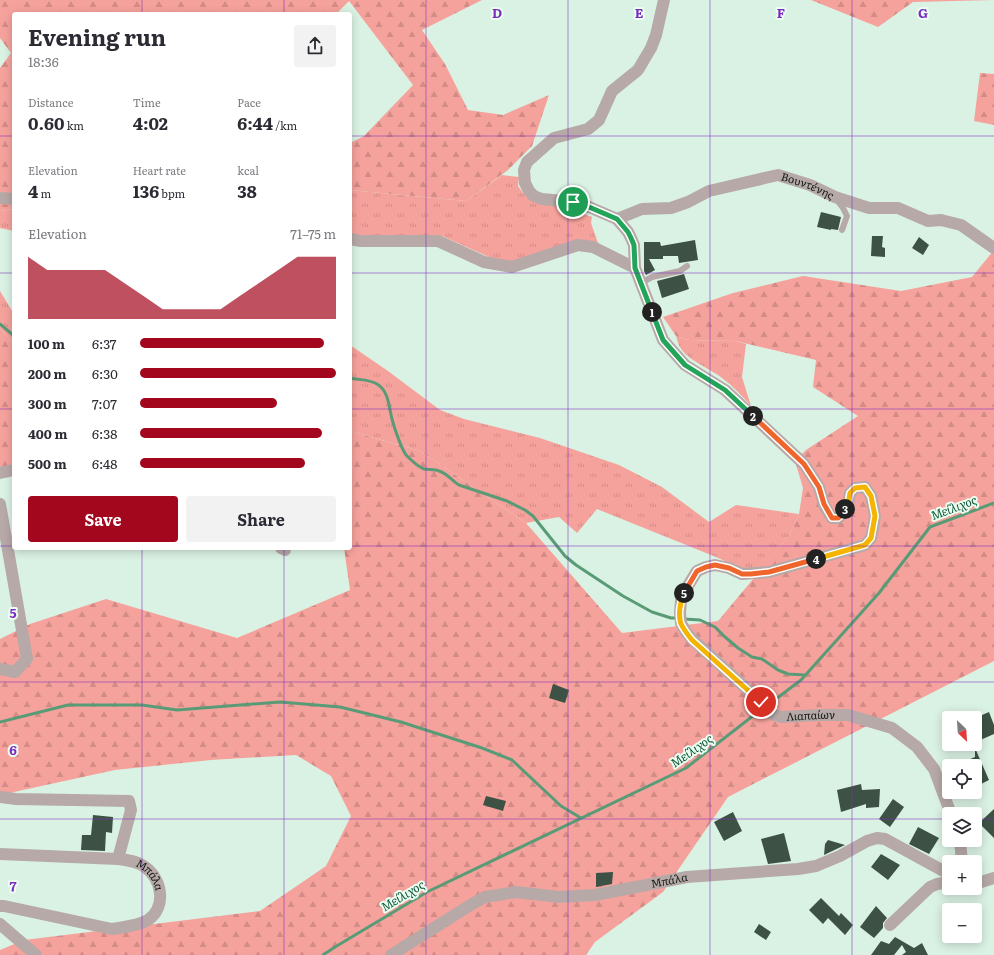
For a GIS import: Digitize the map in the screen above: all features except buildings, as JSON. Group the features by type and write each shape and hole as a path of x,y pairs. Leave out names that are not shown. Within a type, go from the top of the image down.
{"street":[{"name":"Λιαπαίων","path":"664,0 656,35 651,48 638,70 612,92 599,120 588,129 554,138 527,162 524,170 525,183 528,191 534,196 573,202 617,219 628,232 634,245 635,268 663,340 685,365 725,390 804,464 819,487 824,504 832,518 838,518 843,514 848,504 850,493 855,488 865,487 871,496 875,516 871,538 865,545 769,572 742,574 729,568 715,565 697,571 681,600 680,618 685,631 692,640 774,715 782,717 848,715 892,728 917,746 934,769 948,807"},
{"name":"Βουντένης","path":"617,219 642,209 670,208 688,202 709,191 778,175 810,185 835,197 869,208 898,208 928,220 941,220 961,225 994,248"},
{"path":"0,198 12,199"},
{"path":"352,239 361,241 438,241 484,262 512,267 578,245 593,247 635,268"},
{"path":"0,473 12,470"},
{"path":"0,504 27,659 15,672 0,669"},
{"path":"0,797 16,799 129,801 131,810 118,859"},
{"name":"Μπάλα","path":"391,955 485,897 516,892 559,897 596,895 687,877 798,869 816,866 877,838 885,839 942,870"},
{"name":"Μπάλα","path":"0,854 118,859 133,862 145,867 152,874 158,885 161,896 159,906 155,914 147,920 126,927 112,929 0,906"},
{"path":"982,882 994,878"},
{"path":"890,925 930,887 942,883"},
{"path":"0,924 36,955"}],"lane":[{"path":"835,197 844,208 847,216 842,230"},
{"path":"641,283 652,277 680,271 687,266"}],"green space":[{"path":"0,0 482,0 422,30 445,64 468,110 503,115 549,95 532,146 508,170 466,201 352,190 352,142 364,136 413,85 349,1 338,12 12,12 12,209 0,211 0,68 11,53 0,38"},
{"path":"811,0 994,0 913,2 878,27"},
{"path":"980,73 994,74 994,125 974,121"},
{"path":"502,175 519,177 518,186 523,193 535,202 574,210 592,217 591,223 598,243 581,240 511,263 489,257 442,236 403,237 352,235 352,190 466,201"},
{"path":"12,209 12,231 0,228 0,211"},
{"path":"994,250 994,661 728,797 663,892 595,942 586,955 0,955 0,950 24,940 260,911 326,866 351,816 331,776 296,755 211,760 115,770 0,795 0,639 30,624 106,599 237,638 350,590 344,550 352,550 352,432 420,451 526,523 622,633 718,621 789,536 799,514 803,488 795,461 806,450 858,416 813,387 816,360 735,341 689,340 676,336 663,317 733,293 803,276 901,291 972,277"},
{"path":"0,291 12,311 12,342 0,329"},
{"path":"0,329 12,342 12,465 0,467"},
{"path":"676,336 689,340 735,341 746,344 742,377 751,406 726,381 683,352"},
{"path":"352,346 440,410 464,419 540,438 619,465 662,487 709,522 736,505 799,514 789,536 762,569 744,570 716,557 597,509 577,533 559,517 526,523 420,451 352,432"}],"waterway":[{"path":"0,324 12,334"},
{"path":"352,378 374,382 384,391 388,400 398,439 407,456 417,465 424,469 442,472 459,485 507,501 525,510 533,516 565,556 576,565 623,596 652,612 671,618 678,618"},
{"name":"Μείλιχος","path":"768,705 801,680 879,593 930,527 994,503"},
{"path":"684,619 700,620 715,627 738,648 752,657 762,659 778,670 788,674 805,675"},
{"path":"0,722 68,705 142,705 177,710 280,702 340,707 401,722 482,748 512,760 561,806 581,818"},
{"name":"Μείλιχος","path":"323,955 427,892 686,768 763,708"}],"route":[{"path":"573,202 617,219 628,232 634,245 635,268 663,340 685,365 725,390 804,464 819,487 824,504 832,518 838,518 843,514 848,504 850,493 855,488 865,487 871,496 875,516 871,538 865,545 769,572 742,574 729,568 715,565 706,567 697,571 686,589 681,600 680,613 681,623 685,631 692,640 761,702"}]}
